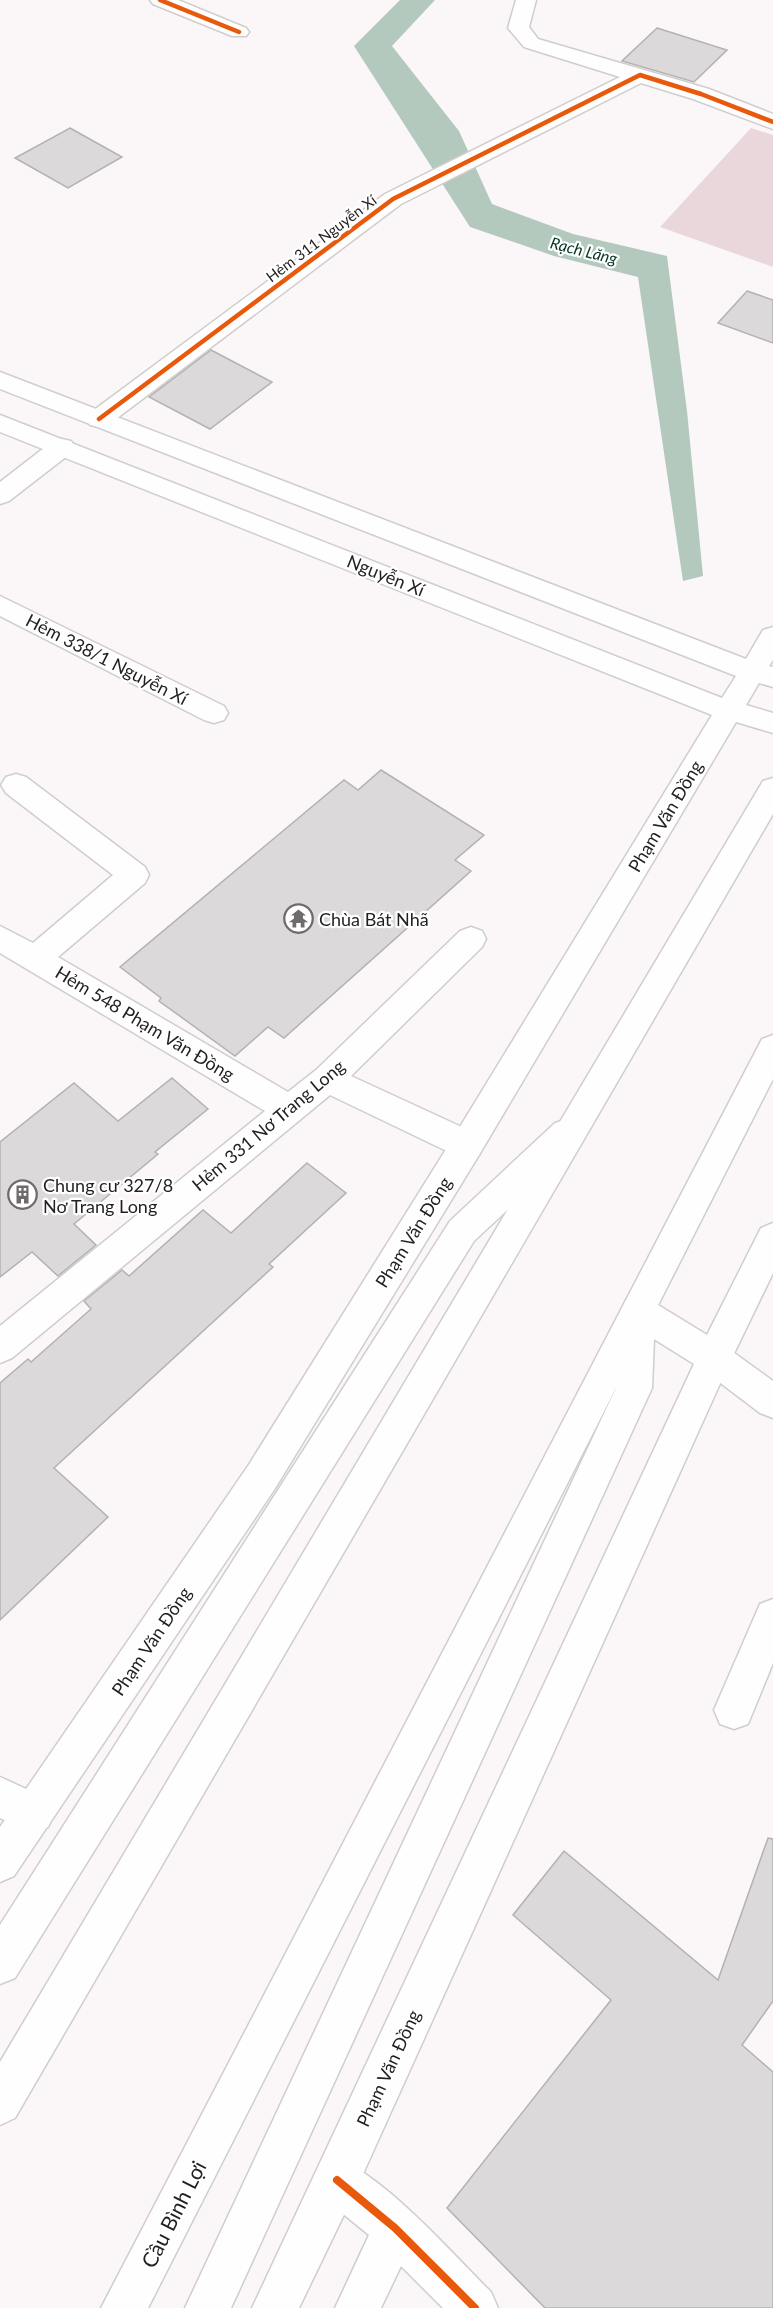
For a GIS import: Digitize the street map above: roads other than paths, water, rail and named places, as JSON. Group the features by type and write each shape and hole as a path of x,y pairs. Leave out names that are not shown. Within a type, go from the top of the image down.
{"main road":[{"path":"159,0 239,32"},
{"path":"526,0 518,28 531,43 701,94 773,122"},
{"name":"Hẻm 311 Nguyễn Xí","path":"99,419 393,199 491,152 640,75"},
{"path":"0,380 763,674"},
{"name":"Nguyễn Xí","path":"0,423 715,706 730,708 773,723"},
{"path":"0,495 62,447"},
{"name":"Hẻm 338/1 Nguyễn Xí","path":"0,605 214,713"},
{"name":"Phạm Văn Đồng","path":"0,1862 17,1805 261,1478 467,1145 730,708 763,674 773,637"},
{"path":"16,785 134,875 35,958"},
{"path":"0,2103 773,789"},
{"name":"Hẻm 548 Phạm Văn Đồng","path":"0,938 290,1109"},
{"name":"Hẻm 331 Nơ Trang Long","path":"0,1347 327,1078 471,939"},
{"path":"208,2308 282,2153 634,1388 638,1311 773,1048"},
{"path":"327,1078 467,1145"},
{"path":"5,1955 462,1231 573,1128"},
{"name":"Phạm Văn Đồng","path":"337,2180 714,1358 773,1238"},
{"path":"638,1311 714,1358 773,1402"},
{"name":"Cầu Bình Lợi","path":"124,2308 638,1311"},
{"path":"734,1710 773,1617"},
{"path":"275,2308 337,2180 395,2228 475,2308"},
{"path":"358,2308 395,2228"}],"water":[{"name":"Rạch Lăng","path":"400,0 435,0 392,46 459,131 492,204 573,234 667,256 687,411 703,576 683,581 638,277 554,256 470,227 354,46"}],"place":[{"name":"Chùa Bát Nhã","path":"298,919"},
{"name":"Chung cư 327/8 Nơ Trang Long","path":"22,1195"}]}
